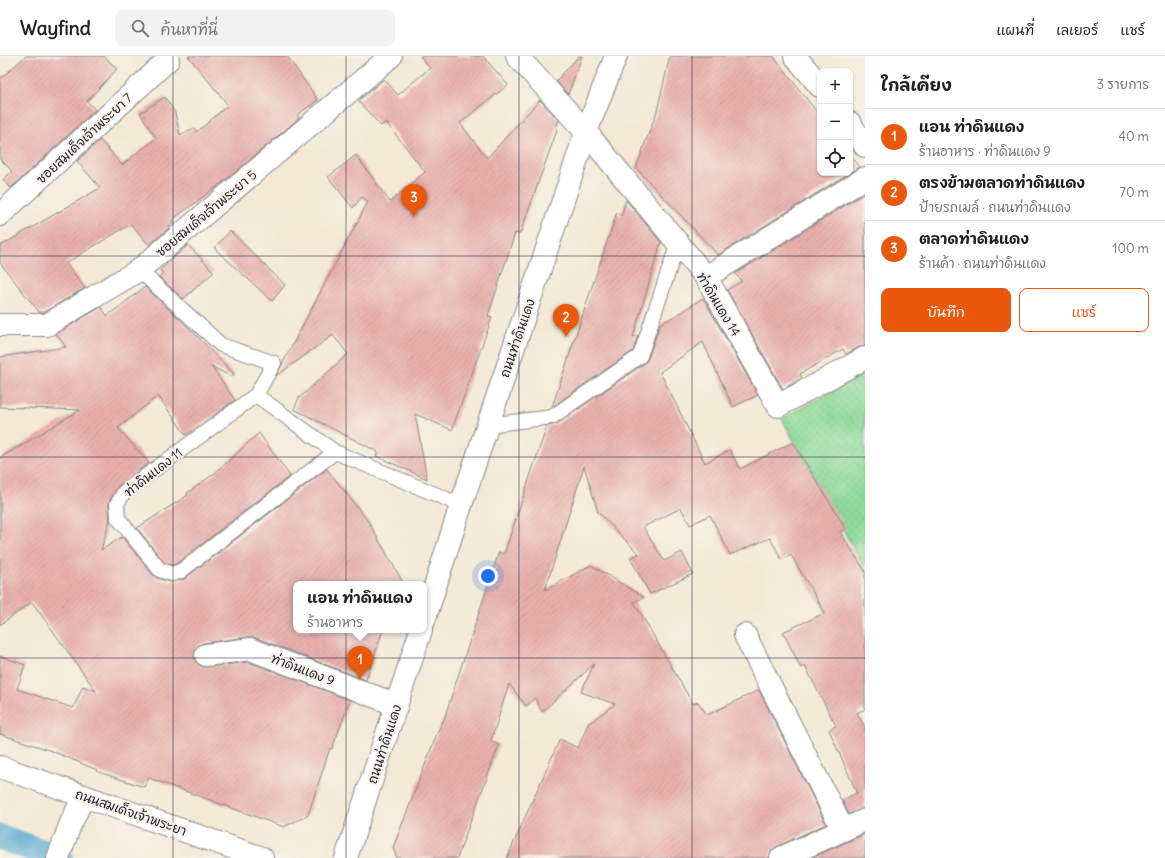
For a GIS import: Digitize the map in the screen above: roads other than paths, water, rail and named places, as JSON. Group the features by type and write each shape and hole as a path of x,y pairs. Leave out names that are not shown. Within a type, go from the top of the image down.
{"street":[{"name":"ซอยสมเด็จเจ้าพระยา 5","path":"0,325 47,325 139,270 390,56"},
{"name":"ท่าดินแดง 14","path":"517,56 586,132 706,277 778,406 865,358"},
{"name":"ถนนท่าดินแดง","path":"427,612 461,505 586,132 616,56"},
{"path":"795,56 817,82"},
{"name":"ซอยสมเด็จเจ้าพระยา 7","path":"0,214 168,60"},
{"path":"853,128 865,146"},
{"path":"706,277 865,178"},
{"name":"ถนนท่าดินแดง","path":"346,858 420,633"},
{"path":"745,635 843,830"},
{"name":"ท่าดินแดง 9","path":"206,655 250,649 397,705"},
{"name":"ถนนสมเด็จเจ้าพระยา","path":"0,766 262,858"},
{"path":"58,858 70,825 84,796"},
{"path":"781,858 865,820"}],"lane":[{"path":"488,424 552,417 640,356 678,243"},
{"path":"139,270 221,345 274,363 256,395 335,452 461,505"},
{"name":"ท่าดินแดง 11","path":"256,395 124,492 117,504 118,518 160,570 172,574 181,571 335,452"}],"waterway":[{"path":"0,837 60,858"}],"place":[{"name":"ตลาดท่าดินแดง","path":"414,217"},
{"name":"ตรงข้ามตลาดท่าดินแดง","path":"566,337"},
{"name":"แอน ท่าดินแดง","path":"360,679"}]}
